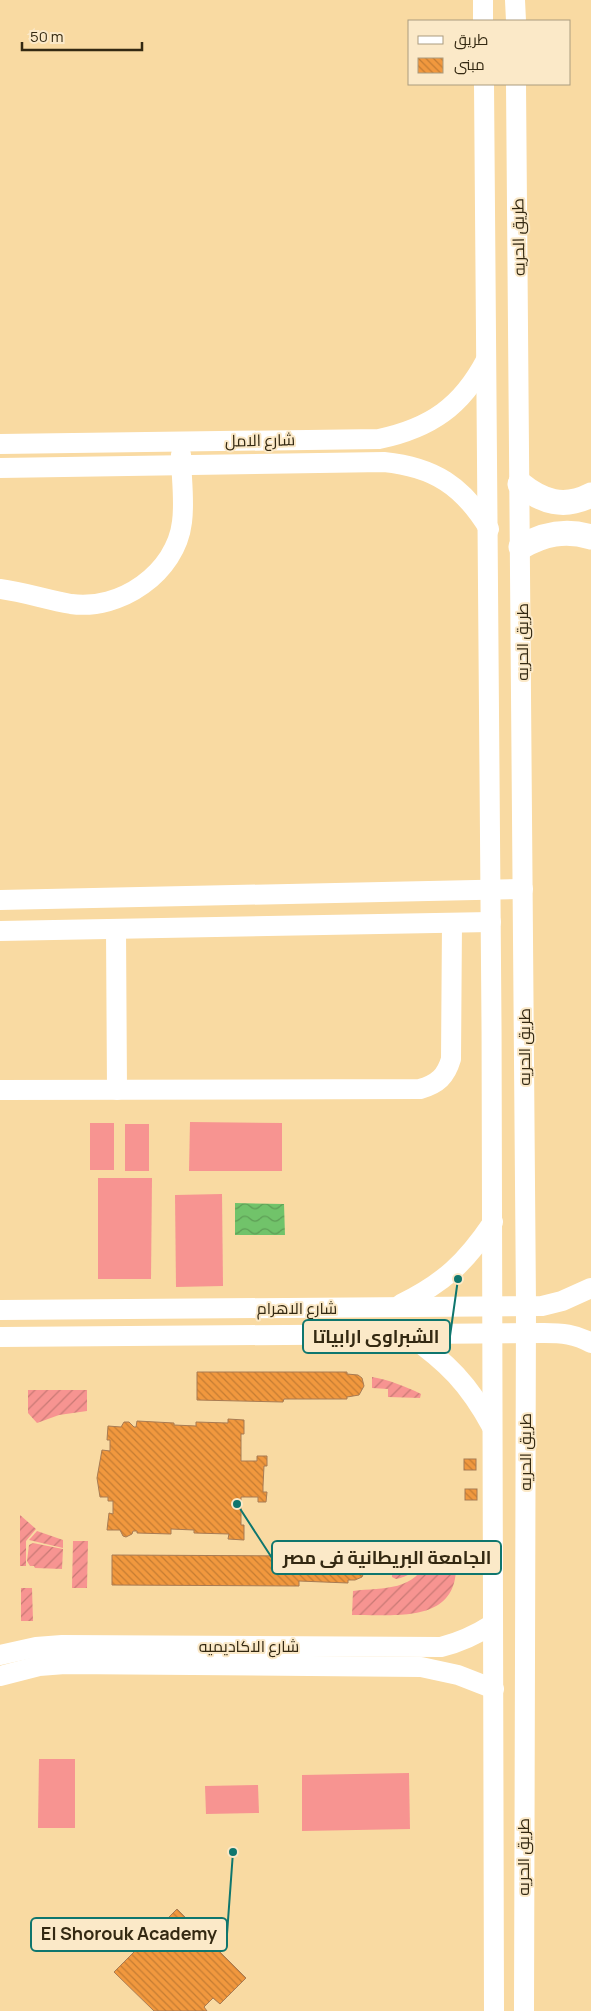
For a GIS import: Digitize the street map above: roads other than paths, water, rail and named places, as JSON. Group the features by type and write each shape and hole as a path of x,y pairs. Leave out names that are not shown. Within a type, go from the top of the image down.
{"main road":[{"path":"520,484 533,494 549,501 565,503 582,500 591,495"},
{"path":"521,547 534,539 549,534 565,532 591,537"}],"street":[{"path":"483,0 483,20"},
{"path":"515,0 516,20"},
{"name":"طريق الحريه","path":"484,85 493,1222 494,2011"},
{"name":"طريق الحريه","path":"516,85 526,1306 524,2011"},
{"path":"486,235 518,235"},
{"name":"شارع الامل","path":"0,444 379,439 402,434 424,425 444,413 476,378 487,358"},
{"path":"402,434 407,449 403,464"},
{"path":"0,589 23,592 72,604 97,604 121,598 143,585 161,568 174,547 182,523 181,441"},
{"name":"شارع الامل","path":"0,468 181,467 384,462 403,464 425,470 445,480 463,493 478,510 489,529"},
{"path":"490,660 522,660"},
{"path":"0,900 523,889"},
{"path":"0,932 491,922"},
{"path":"0,1090 420,1089 432,1086 441,1080 448,1070 452,1059 452,923"},
{"path":"116,929 117,1090"},
{"path":"396,1307 425,1292 452,1273 475,1249 493,1222"},
{"name":"شارع الاهرام","path":"0,1310 542,1306 562,1301 591,1288"},
{"path":"336,1307 336,1334"},
{"path":"360,1307 362,1333"},
{"name":"شارع الاهرام","path":"0,1337 565,1333 591,1343"},
{"path":"407,1334 435,1353 458,1376 478,1401 494,1430"},
{"path":"494,1476 525,1475"},
{"name":"شارع الاكاديميه","path":"0,1655 36,1647 128,1645 441,1647 478,1635 493,1624"},
{"path":"128,1645 130,1665"},
{"name":"شارع الاكاديميه","path":"0,1676 40,1666 420,1667 458,1675 494,1689"},
{"path":"494,1877 523,1878"}],"water":[{"path":"235,1203 284,1204 285,1235 235,1235"}],"place":[{"name":"الشبراوى ارابياتا","path":"458,1279"},
{"name":"الجامعة البريطانية فى مصر","path":"237,1504"},
{"name":"El Shorouk Academy","path":"233,1852"}]}
